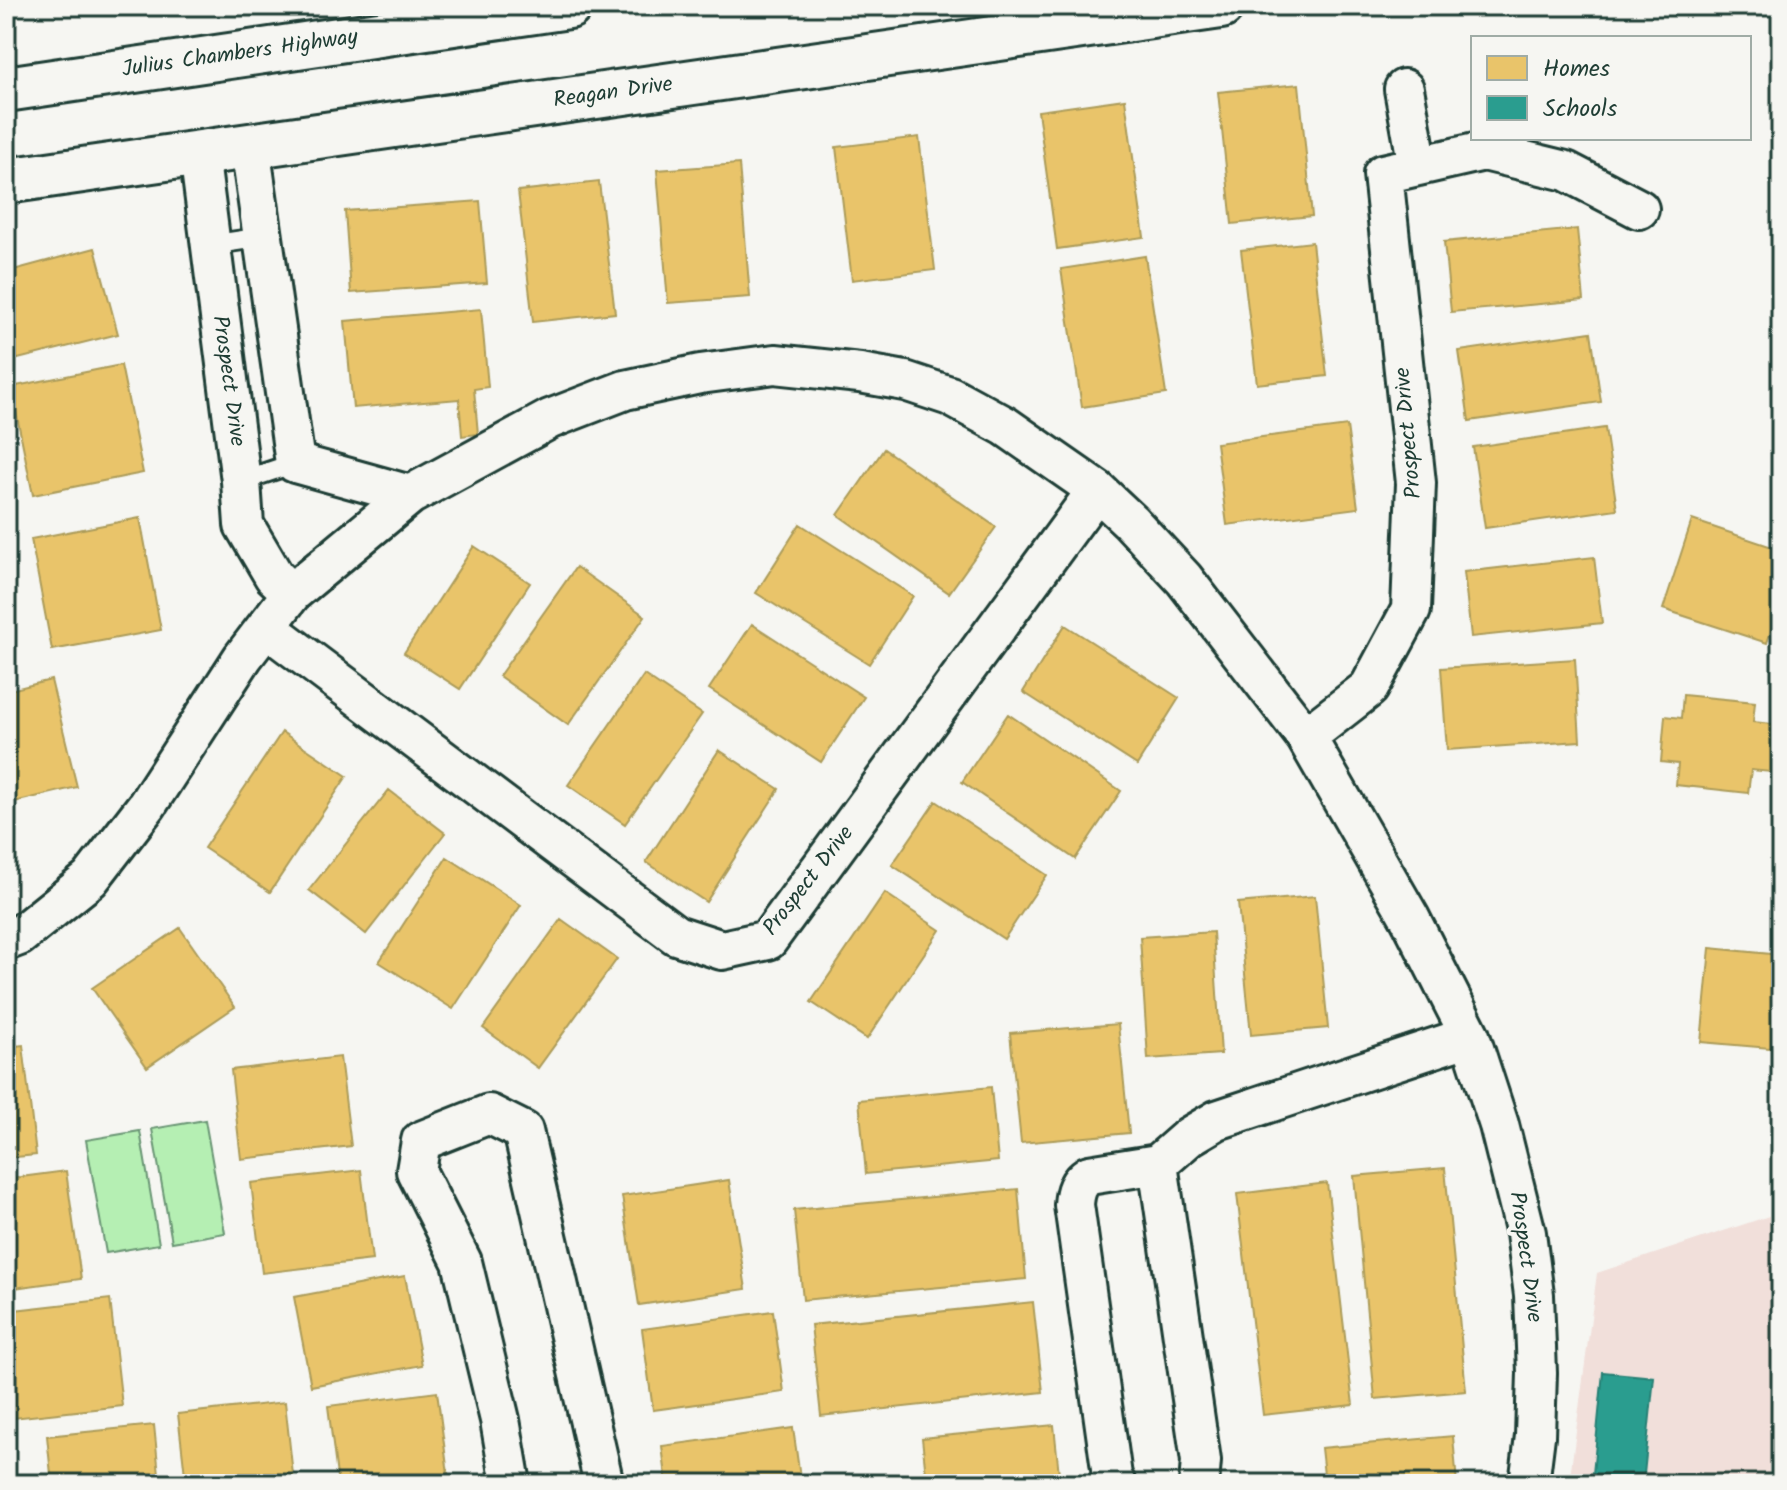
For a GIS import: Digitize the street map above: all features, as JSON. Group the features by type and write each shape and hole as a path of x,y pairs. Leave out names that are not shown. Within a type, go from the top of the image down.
{"main road":[{"name":"Julius Chambers Highway","path":"6,89 569,6"},
{"name":"Reagan Drive","path":"6,181 1221,6"}],"street":[{"path":"1404,89 1418,166"},
{"path":"250,146 295,463 410,495"},
{"name":"Prospect Drive","path":"1306,737 1369,688 1411,610 1416,483 1383,174 1484,151 1566,171 1639,209"},
{"name":"Prospect Drive","path":"199,153 244,525 274,576 292,593"},
{"name":"Prospect Drive","path":"6,941 19,936 90,879 147,805 243,657 292,593 410,495 550,419 625,390 700,374 775,364 905,381 950,396 1005,426 1097,490 1184,579 1306,737 1410,918 1470,1036 1513,1177 1526,1233 1534,1295 1537,1373 1535,1436 1529,1484"},
{"name":"Prospect Drive","path":"267,628 676,935 722,950 768,940 1097,490"},
{"path":"1116,1484 1109,1461 1074,1194 1082,1179 1089,1175 1158,1164 1190,1136 1217,1120 1470,1036"},
{"path":"511,1484 500,1420 462,1262 416,1171 421,1141 489,1114 523,1131 604,1484"},
{"path":"1158,1164 1201,1461 1199,1484"}],"lane":[{"path":"210,245 263,237"},
{"path":"241,481 295,463"}],"shaded area":[{"path":"1781,1212 1781,1484 1569,1484 1597,1273"}],"green space":[{"path":"205,1120 225,1233 172,1242 152,1129"},
{"path":"140,1131 159,1244 106,1253 86,1140"}],"building: Homes":[{"path":"1299,84 1312,216 1232,224 1218,92"},
{"path":"1125,99 1144,237 1057,249 1038,111"},
{"path":"919,137 935,270 852,280 836,147"},
{"path":"739,164 750,297 668,303 657,170"},
{"path":"599,182 615,313 533,322 518,191"},
{"path":"480,201 487,283 351,293 345,211"},
{"path":"1577,229 1584,300 1451,312 1444,242"},
{"path":"1312,242 1327,376 1257,384 1241,250"},
{"path":"95,248 118,334 6,362 6,272"},
{"path":"1145,256 1166,394 1082,407 1061,269"},
{"path":"481,309 488,387 474,389 478,434 462,436 459,399 353,408 345,321"},
{"path":"1591,332 1601,402 1469,421 1459,351"},
{"path":"121,365 143,473 33,495 11,387"},
{"path":"1347,426 1358,508 1227,525 1216,443"},
{"path":"1605,428 1617,509 1485,528 1473,447"},
{"path":"884,449 996,527 949,593 838,515"},
{"path":"140,518 161,630 52,650 31,539"},
{"path":"1692,520 1781,550 1781,600 1767,643 1663,609"},
{"path":"800,524 913,596 869,664 756,593"},
{"path":"474,546 530,583 460,689 404,653"},
{"path":"1594,557 1602,623 1471,637 1464,572"},
{"path":"576,567 645,616 568,725 499,676"},
{"path":"752,624 864,697 821,762 709,689"},
{"path":"1065,625 1179,698 1137,765 1023,692"},
{"path":"1575,659 1580,741 1447,750 1441,668"},
{"path":"644,675 702,714 625,824 568,785"},
{"path":"51,680 77,787 6,804 6,691"},
{"path":"1683,695 1755,702 1753,722 1781,725 1781,773 1751,770 1748,793 1676,785 1678,764 1661,762 1665,716 1681,718"},
{"path":"1008,714 1121,791 1075,859 962,782"},
{"path":"282,732 347,776 270,892 204,848"},
{"path":"719,750 779,789 706,902 646,862"},
{"path":"389,790 445,833 366,934 309,890"},
{"path":"936,801 1047,875 1004,939 892,865"},
{"path":"447,857 521,905 453,1009 379,962"},
{"path":"885,893 940,930 867,1039 811,1002"},
{"path":"1315,896 1328,1028 1251,1035 1238,903"},
{"path":"561,919 617,959 538,1068 483,1028"},
{"path":"180,928 235,1007 147,1067 92,988"},
{"path":"1213,932 1221,1054 1148,1059 1140,937"},
{"path":"1710,948 1781,955 1781,1049 1701,1042"},
{"path":"1118,1024 1129,1133 1021,1143 1010,1033"},
{"path":"23,1045 36,1155 6,1158 6,1047"},
{"path":"340,1057 351,1146 241,1159 231,1070"},
{"path":"991,1087 998,1161 866,1174 859,1100"},
{"path":"1445,1168 1466,1391 1375,1399 1354,1176"},
{"path":"361,1170 372,1260 262,1273 251,1183"},
{"path":"66,1171 81,1279 6,1289 6,1179"},
{"path":"729,1180 746,1289 639,1305 622,1196"},
{"path":"1327,1183 1353,1405 1263,1415 1237,1194"},
{"path":"1018,1189 1026,1279 803,1300 794,1210"},
{"path":"405,1276 422,1365 311,1386 294,1297"},
{"path":"110,1299 122,1406 13,1418 6,1356 6,1311"},
{"path":"1033,1302 1043,1392 821,1416 811,1325"},
{"path":"773,1311 784,1392 653,1410 642,1329"},
{"path":"437,1392 449,1481 338,1484 328,1406"},
{"path":"285,1402 294,1484 186,1484 178,1414"},
{"path":"154,1425 160,1484 52,1484 47,1436"},
{"path":"1054,1425 1060,1484 927,1484 922,1438"},
{"path":"793,1428 801,1484 667,1484 662,1446"},
{"path":"1453,1436 1457,1484 1325,1484 1321,1448"}],"building: Schools":[{"path":"1603,1372 1654,1377 1643,1484 1592,1484"}]}
